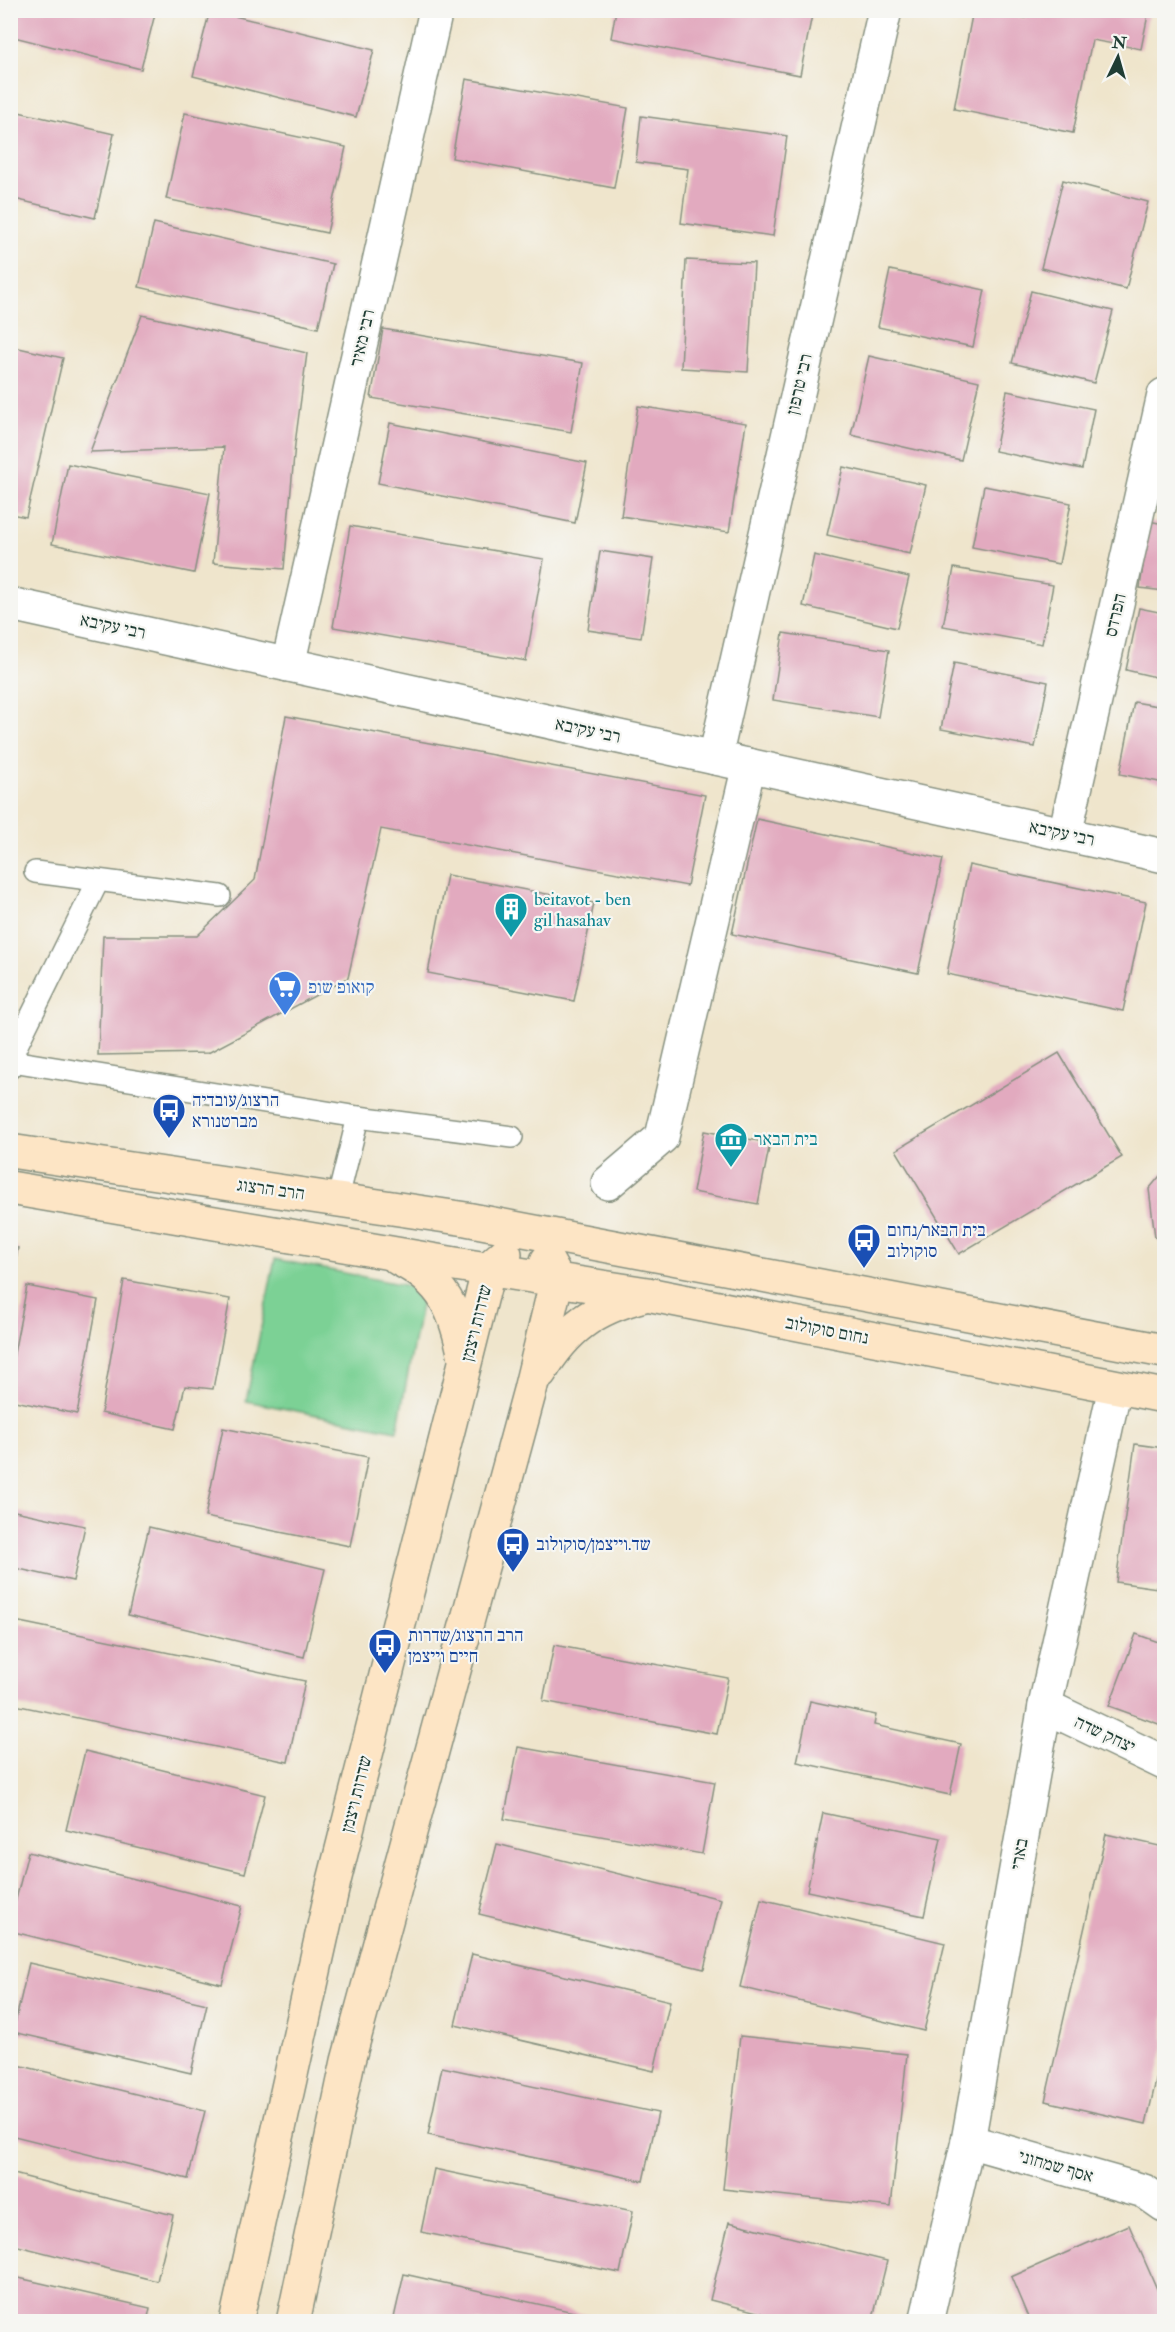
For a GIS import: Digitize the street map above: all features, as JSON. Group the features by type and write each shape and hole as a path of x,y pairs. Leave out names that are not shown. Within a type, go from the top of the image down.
{"main road":[{"name":"הרב הרצוג","path":"10,1151 338,1198 531,1230"},
{"path":"10,1188 489,1268"},
{"path":"293,2322 348,2061 530,1390 557,1279 531,1230"},
{"path":"531,1230 1164,1351"},
{"name":"שדרות ויצמן","path":"236,2322 334,1881 489,1268 531,1230"},
{"path":"383,1252 407,1263 428,1278 445,1295 461,1336 466,1364"},
{"name":"נחום סוקולוב","path":"489,1268 647,1294 1164,1396"},
{"path":"530,1390 550,1354 584,1320 603,1308 647,1294"}],"street":[{"name":"רבי מאיר","path":"288,664 436,10"},
{"name":"רבי טרפון","path":"715,758 885,10"},
{"name":"הפרדס","path":"1065,834 1164,395"},
{"name":"רבי עקיבא","path":"10,604 1164,856"},
{"path":"608,1183 662,1137 749,765"},
{"name":"בארי","path":"926,2322 968,2141 1045,1706 1115,1387"},
{"name":"יצחק שדה","path":"1045,1706 1164,1762"},
{"name":"אסף שמחוני","path":"968,2141 1154,2198"}],"lane":[{"path":"35,872 220,896"},
{"path":"98,881 15,1049 11,1064 358,1117 512,1137"},
{"path":"338,1198 358,1117"}],"green space":[{"path":"275,1259 424,1289 397,1431 246,1401"}],"building":[{"path":"10,10 156,10 141,69 10,36"},
{"path":"210,10 374,50 356,117 193,76"},
{"path":"616,10 813,10 800,75 611,38"},
{"path":"973,10 990,10 1025,18 1026,10 1149,10 1141,49 1092,40 1073,133 954,109"},
{"path":"466,79 628,108 614,188 452,158"},
{"path":"10,110 114,134 95,218 10,198"},
{"path":"185,113 346,147 327,233 166,199"},
{"path":"641,116 787,136 773,236 681,223 688,169 636,162"},
{"path":"1063,180 1148,202 1126,289 1041,268"},
{"path":"154,223 333,264 318,328 139,287"},
{"path":"686,260 754,263 748,372 681,368"},
{"path":"890,270 985,290 973,347 878,327"},
{"path":"1031,291 1113,311 1094,383 1012,363"},
{"path":"142,315 307,353 295,444 284,569 213,563 224,447 90,452"},
{"path":"383,329 583,363 571,432 371,398"},
{"path":"10,346 63,358 26,517 10,514"},
{"path":"869,356 979,381 961,460 851,435"},
{"path":"1007,391 1094,409 1082,469 995,451"},
{"path":"638,406 746,423 729,532 621,516"},
{"path":"390,423 587,463 575,523 378,483"},
{"path":"68,464 210,493 194,573 52,544"},
{"path":"843,467 926,485 910,554 827,535"},
{"path":"984,486 1071,503 1059,564 972,547"},
{"path":"1149,521 1164,524 1164,591 1140,588"},
{"path":"350,526 544,559 526,661 333,627"},
{"path":"600,551 653,559 641,638 588,630"},
{"path":"814,555 909,577 897,628 803,606"},
{"path":"954,568 1053,585 1042,644 943,626"},
{"path":"1139,608 1164,613 1164,679 1126,670"},
{"path":"783,633 889,650 878,717 773,700"},
{"path":"954,663 1048,682 1035,747 941,729"},
{"path":"1134,702 1164,707 1164,783 1120,774"},
{"path":"286,716 705,795 687,886 381,829 348,978 208,1053 98,1055 103,936 197,936 255,880"},
{"path":"757,819 943,859 918,973 732,934"},
{"path":"969,865 1146,902 1123,1011 947,974"},
{"name":"beitavot - ben gil hasahav","path":"447,875 594,903 574,1001 428,973"},
{"path":"1059,1053 1122,1157 959,1254 896,1150"},
{"name":"בית הבאר","path":"704,1131 770,1143 758,1204 693,1192"},
{"path":"1164,1171 1164,1246 1155,1237 1149,1189"},
{"path":"10,1247 18,1248 12,1283 10,1283"},
{"path":"124,1280 230,1299 213,1389 185,1386 175,1429 101,1413"},
{"path":"27,1286 98,1300 77,1414 10,1400 10,1374"},
{"path":"223,1428 368,1457 350,1546 205,1517"},
{"path":"1135,1444 1164,1448 1164,1589 1116,1582"},
{"path":"10,1510 85,1526 73,1581 10,1567"},
{"path":"149,1527 325,1569 304,1657 128,1615"},
{"path":"10,1620 305,1681 288,1762 10,1704"},
{"path":"1136,1634 1164,1644 1164,1726 1109,1706"},
{"path":"554,1645 728,1678 717,1734 543,1701"},
{"path":"810,1701 876,1715 874,1725 961,1744 950,1795 797,1762"},
{"path":"518,1747 715,1782 702,1854 504,1819"},
{"path":"85,1751 265,1795 245,1873 66,1830"},
{"path":"823,1813 941,1838 924,1916 807,1891"},
{"path":"1106,1834 1164,1847 1164,2046 1146,2124 1045,2101"},
{"path":"497,1844 721,1899 704,1969 479,1914"},
{"path":"28,1852 242,1906 222,1984 10,1931"},
{"path":"761,1899 945,1943 924,2031 740,1987"},
{"path":"472,1954 670,2001 654,2071 455,2025"},
{"path":"29,1963 207,2004 191,2073 13,2032"},
{"path":"740,2036 907,2054 891,2207 723,2189"},
{"path":"10,2063 205,2111 188,2179 10,2135"},
{"path":"442,2067 658,2113 643,2181 428,2135"},
{"path":"434,2169 633,2211 620,2273 421,2232"},
{"path":"10,2173 173,2215 157,2281 10,2244"},
{"path":"729,2222 887,2261 872,2322 797,2322 710,2300"},
{"path":"1129,2225 1164,2305 1164,2318 1156,2322 1030,2322 1011,2277"},
{"path":"404,2274 614,2321 614,2322 393,2322"},
{"path":"10,2276 150,2308 147,2322 10,2322"}],"place":[{"name":"beitavot - ben gil hasahav","path":"511,938"},
{"name":"קואופ שופ","path":"285,1016"},
{"name":"הרצוג/עובדיה מברטנורא","path":"169,1139"},
{"name":"בית הבאר","path":"731,1168"},
{"name":"בית הבאר/נחום סוקולוב","path":"864,1269"},
{"name":"שד.וייצמן/סוקולוב","path":"513,1573"},
{"name":"הרב הרצוג/שדרות חיים וייצמן","path":"385,1674"}]}
